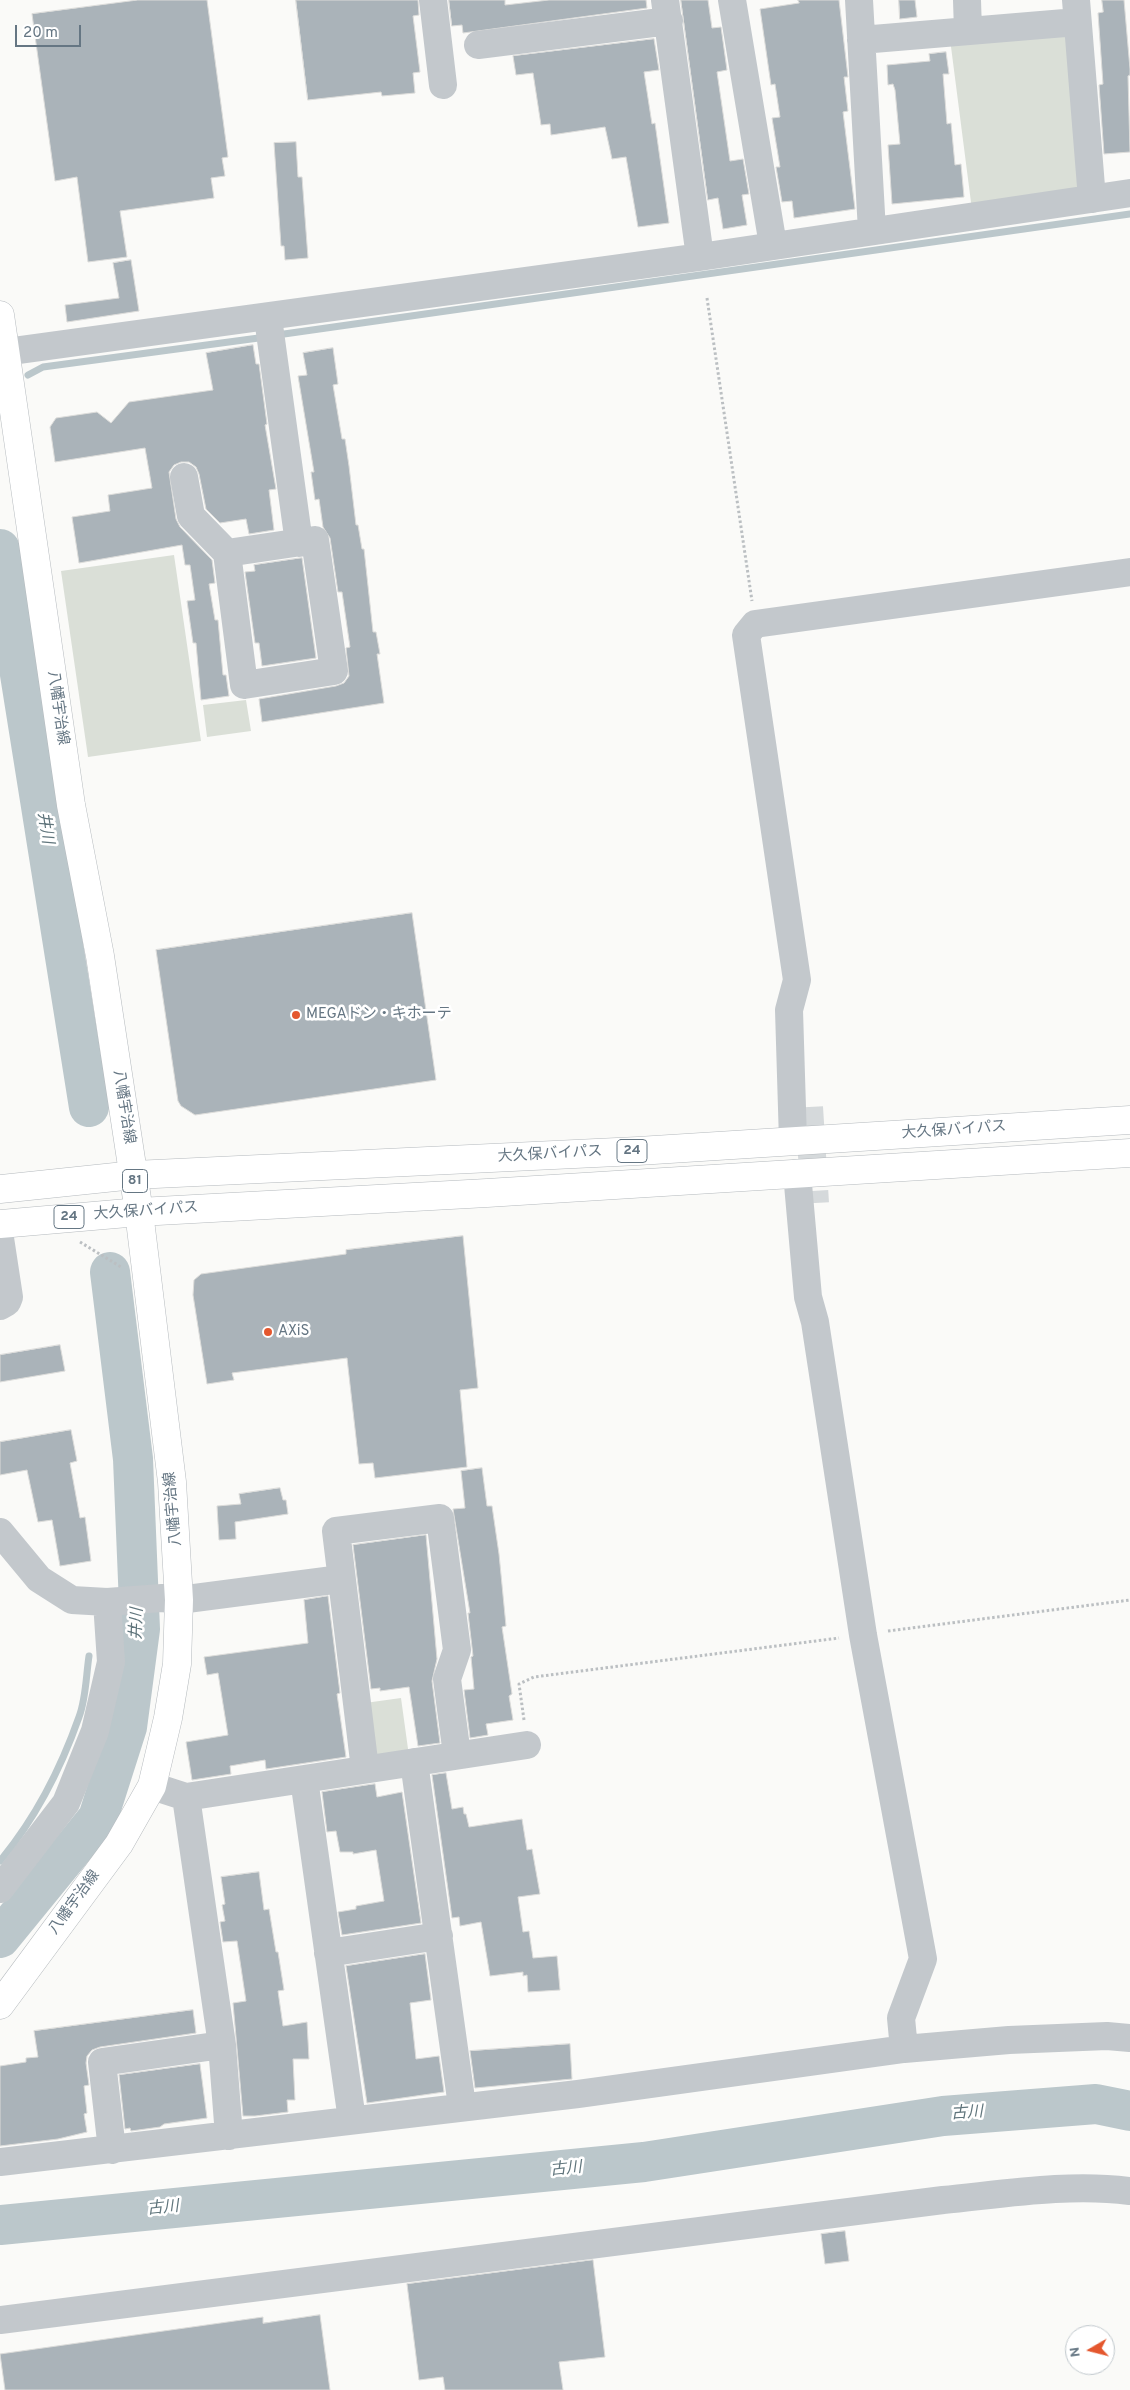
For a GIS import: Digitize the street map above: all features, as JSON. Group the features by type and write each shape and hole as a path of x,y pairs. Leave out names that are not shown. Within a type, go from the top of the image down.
{"main road":[{"name":"八幡宇治線","path":"0,315 3,353 71,805 100,956 139,1212 172,1482 171,1599 177,1664 168,1718 152,1786 119,1844 0,2005"},
{"name":"大久保バイパス","path":"0,1189 134,1175 638,1151 1130,1120"},
{"name":"大久保バイパス","path":"0,1224 139,1212 1130,1153"}],"street":[{"path":"433,0 443,85"},
{"path":"732,0 774,245"},
{"path":"859,0 872,231"},
{"path":"967,0 968,30"},
{"path":"478,44 667,10 700,257"},
{"path":"861,40 968,30 1076,11 1092,199"},
{"path":"3,353 268,324 774,245 1130,193"},
{"path":"268,324 299,543"},
{"path":"184,477 191,516 227,553 244,685 334,671 315,540 227,553"},
{"path":"808,1107 802,1005 746,635 755,624 1130,572"},
{"path":"793,1141 789,1010 797,980"},
{"path":"797,1173 808,1296 815,1322 863,1634 923,1959 901,2018 904,2049"},
{"path":"815,1203 822,1309 815,1322"},
{"path":"0,1238 9,1294 7,1302 0,1306"},
{"path":"365,1770 336,1531 440,1518 457,1650 447,1679 457,1755"},
{"path":"0,1532 39,1579 72,1600 107,1602 171,1599 341,1579"},
{"path":"0,1889 66,1803 95,1731 111,1662 107,1602"},
{"path":"152,1786 186,1797 528,1745"},
{"path":"414,1762 462,2106"},
{"path":"304,1779 352,2120"},
{"path":"186,1797 222,2045 229,2136"},
{"path":"328,1953 439,1936"},
{"path":"0,2162 583,2093 904,2049 1009,2040 1107,2036 1130,2038"},
{"path":"112,2150 102,2062 222,2045"},
{"path":"0,2320 943,2200 1038,2191 1112,2188 1130,2191"}],"path":[{"path":"707,298 755,624"},
{"path":"77,1240 124,1268"},
{"path":"528,1745 519,1684 534,1676 1130,1600"}],"shaded area":[{"path":"1070,31 1080,195 972,210 950,39"},
{"path":"174,555 201,741 88,757 61,571"},
{"path":"246,700 251,731 207,737 203,705"},
{"path":"401,1698 409,1756 371,1761 365,1703"}],"building":[{"path":"138,0 207,0 228,157 222,158 225,176 211,178 214,198 120,211 127,257 88,262 77,177 55,181 32,14"},
{"path":"296,0 418,0 419,15 413,16 420,72 413,73 415,93 382,96 381,92 308,100"},
{"path":"449,0 505,0 505,5 549,0 646,0 647,8 463,33 462,25 452,26"},
{"path":"681,0 708,0 712,28 721,27 727,70 717,72 730,161 743,159 749,194 742,195 747,225 723,229 718,198 708,200"},
{"path":"798,0 839,0 848,77 844,77 848,111 843,112 855,209 794,218 792,201 782,202 776,167 780,167 772,118 780,117 775,84 771,85 760,9 799,3"},
{"path":"899,0 915,0 917,17 900,19"},
{"path":"1102,0 1124,0 1130,69 1130,75 1128,76 1130,152 1104,154 1099,85 1103,84 1098,13 1103,12"},
{"path":"654,39 659,70 644,72 652,124 655,123 669,223 638,227 626,157 612,159 605,127 551,135 550,124 541,125 533,73 516,75 513,56"},
{"path":"946,52 949,74 943,74 947,124 951,123 955,165 961,164 964,197 892,204 888,145 900,144 895,90 893,84 888,85 887,65 930,61 929,54"},
{"path":"296,142 298,177 302,177 308,258 285,260 284,246 281,246 274,143"},
{"path":"131,260 139,311 67,322 65,305 119,298 113,263"},
{"path":"253,345 256,364 259,364 267,424 265,425 276,489 269,490 274,530 249,534 246,519 220,523 206,509 196,467 189,462 181,462 174,465 169,472 176,519 180,527 212,560 215,583 209,584 215,620 218,620 223,675 226,675 229,696 201,700 196,643 193,643 187,601 195,600 190,565 185,565 182,545 79,563 72,517 110,511 108,495 152,488 145,448 55,462 50,427 56,418 97,412 111,423 129,402 213,390 206,353"},
{"path":"333,348 338,384 333,385 342,439 345,439 356,525 358,525 362,549 364,549 373,632 376,632 380,654 377,654 384,703 262,722 259,699 336,686 344,683 349,676 346,648 350,647 342,592 338,592 330,538 323,527 319,499 315,500 311,472 314,472 298,376 307,375 303,353"},
{"path":"302,558 316,658 262,666 259,643 255,643 245,572 255,571 254,565"},
{"name":"MEGAドン・キホーテ","path":"412,913 436,1080 195,1115 181,1106 178,1101 156,950"},
{"path":"463,1236 478,1388 460,1390 467,1467 375,1478 373,1463 359,1464 347,1358 232,1373 234,1380 207,1384 193,1295 194,1280 201,1274 346,1254 346,1250"},
{"path":"60,1345 65,1371 0,1382 0,1355"},
{"path":"71,1430 77,1461 70,1463 80,1518 85,1517 91,1561 60,1566 52,1520 38,1522 27,1470 0,1475 0,1442"},
{"path":"482,1468 487,1506 492,1506 499,1554 506,1626 502,1627 512,1694 509,1696 513,1720 486,1724 488,1735 470,1738 464,1690 474,1689 471,1657 473,1656 468,1613 470,1613 453,1509 465,1508 461,1471"},
{"path":"280,1488 283,1500 286,1500 288,1514 235,1522 236,1539 219,1540 217,1506 241,1504 239,1494"},
{"path":"426,1535 437,1659 432,1681 440,1743 418,1746 409,1687 380,1691 380,1688 371,1689 353,1545"},
{"path":"328,1596 340,1693 337,1694 346,1757 266,1769 265,1760 230,1766 231,1774 192,1780 186,1742 228,1735 218,1673 207,1675 204,1657 308,1643 304,1600"},
{"path":"446,1773 452,1809 463,1807 469,1827 522,1819 527,1850 532,1849 540,1894 518,1897 523,1932 529,1931 533,1958 557,1956 560,1990 528,1992 527,1975 523,1976 523,1972 490,1976 481,1922 460,1926 459,1917 452,1918 432,1775"},
{"path":"375,1784 377,1797 402,1792 421,1923 342,1935 338,1912 356,1909 356,1906 384,1901 376,1850 353,1854 353,1852 340,1852 336,1831 327,1832 322,1792"},
{"path":"259,1872 264,1910 269,1909 284,1990 278,1991 283,2026 307,2022 309,2059 293,2059 295,2100 287,2100 288,2112 243,2116 233,2003 246,2001 237,1941 223,1942 220,1922 225,1921 222,1905 225,1904 221,1877"},
{"path":"425,1954 431,2000 410,2003 416,2059 439,2056 444,2092 367,2103 346,1966"},
{"path":"193,2010 196,2033 100,2047 92,2050 87,2056 86,2063 89,2085 84,2086 87,2113 84,2114 87,2132 58,2139 0,2146 0,2066 26,2062 26,2058 38,2057 34,2031"},
{"path":"570,2044 572,2079 475,2088 470,2051"},
{"path":"200,2064 207,2118 131,2131 130,2128 125,2129 119,2075"},
{"path":"845,2231 849,2261 825,2264 821,2234"},
{"path":"593,2260 605,2357 559,2362 563,2390 445,2390 443,2377 419,2380 407,2284"},
{"path":"320,2315 330,2390 5,2390 0,2354 263,2317 263,2323"}],"waterway":[{"path":"277,335 1130,214"},
{"path":"28,375 43,367 266,337"},
{"name":"井川","path":"0,549 89,1107"},
{"name":"井川","path":"0,1938 98,1818 127,1727 140,1629 133,1459 110,1272"},
{"path":"0,1861 36,1810 64,1755 81,1710 89,1656"},
{"name":"古川","path":"0,2225 644,2162 943,2116 1096,2104 1130,2111"}],"tunnel":[{"path":"809,1107 815,1203"}],"place":[{"name":"MEGAドン・キホーテ","path":"296,1015"},
{"name":"AXiS","path":"268,1332"}]}
